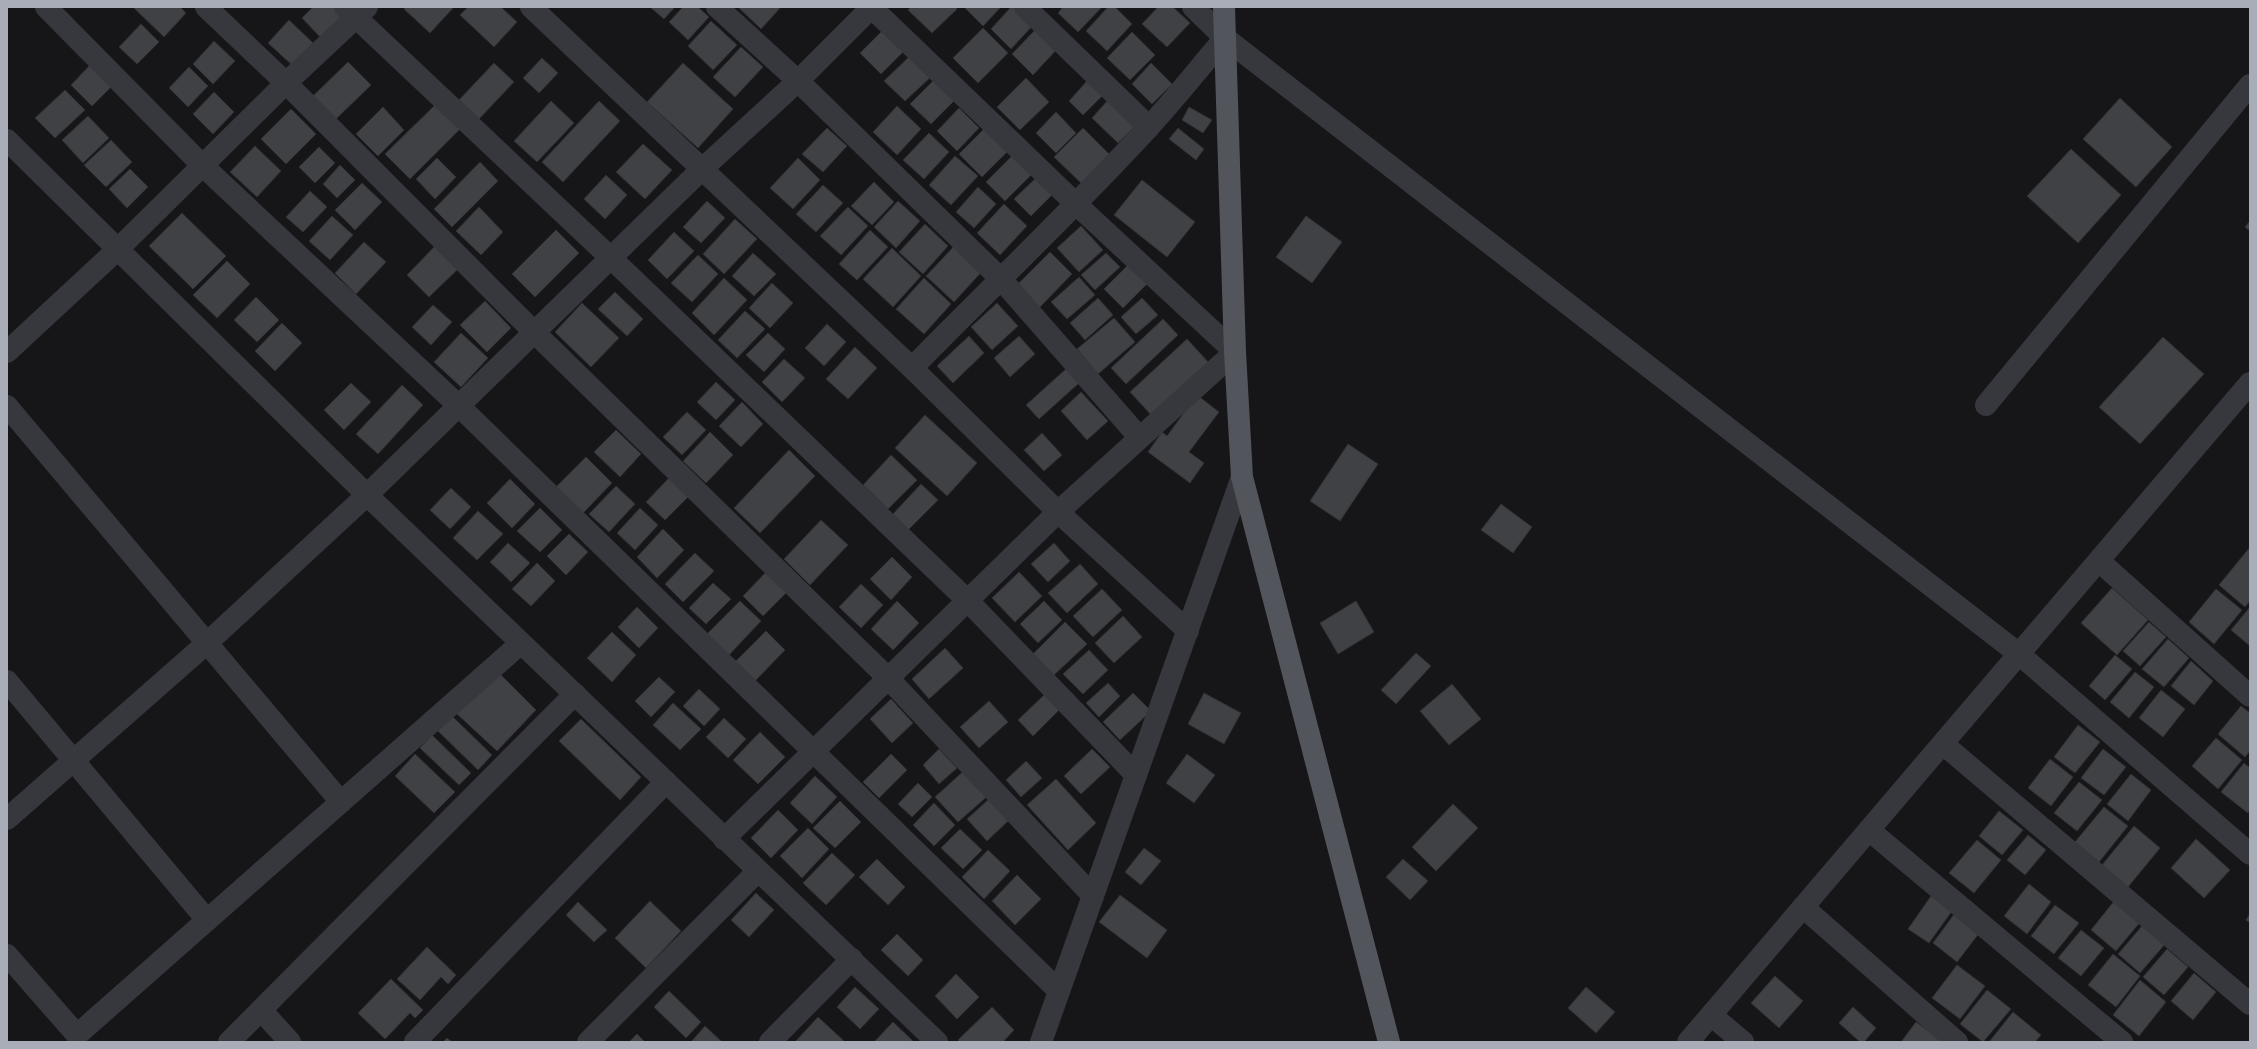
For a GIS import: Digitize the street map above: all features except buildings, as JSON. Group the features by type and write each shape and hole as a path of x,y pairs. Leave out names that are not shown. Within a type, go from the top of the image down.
{"main road":[{"path":"1224,7 1234,352 1242,477 1389,1042"}],"street":[{"path":"46,7 203,166 459,406 812,752 1059,991"},
{"path":"206,7 286,83 534,332 888,678 1093,896"},
{"path":"531,7 701,170 912,368 1058,512 1188,631"},
{"path":"717,7 798,81 1000,278 1139,437"},
{"path":"7,819 207,643 367,496 534,332 612,259 701,170 798,81 872,7 1076,204 1234,352 1058,512 724,839"},
{"path":"1025,7 1149,127"},
{"path":"1193,7 1225,38 2019,654 2250,854"},
{"path":"7,352 117,250 203,166 356,11 968,601 1136,775"},
{"path":"912,368 1000,278 1076,204 1149,127 1225,38"},
{"path":"1986,406 2250,85"},
{"path":"7,140 367,496 937,1042"},
{"path":"1688,1042 2250,383"},
{"path":"7,406 341,802"},
{"path":"1041,1042 1242,477"},
{"path":"2099,561 2250,696"},
{"path":"7,955 77,1035 520,644"},
{"path":"7,681 207,920"},
{"path":"229,1042 575,694"},
{"path":"1943,744 2250,1004"},
{"path":"415,1042 666,782"},
{"path":"1869,830 2122,1042"},
{"path":"588,1042 758,871"},
{"path":"1803,907 1957,1042"},
{"path":"770,1042 852,959"},
{"path":"261,1010 290,1042"},
{"path":"1711,1015 1743,1042"}]}
